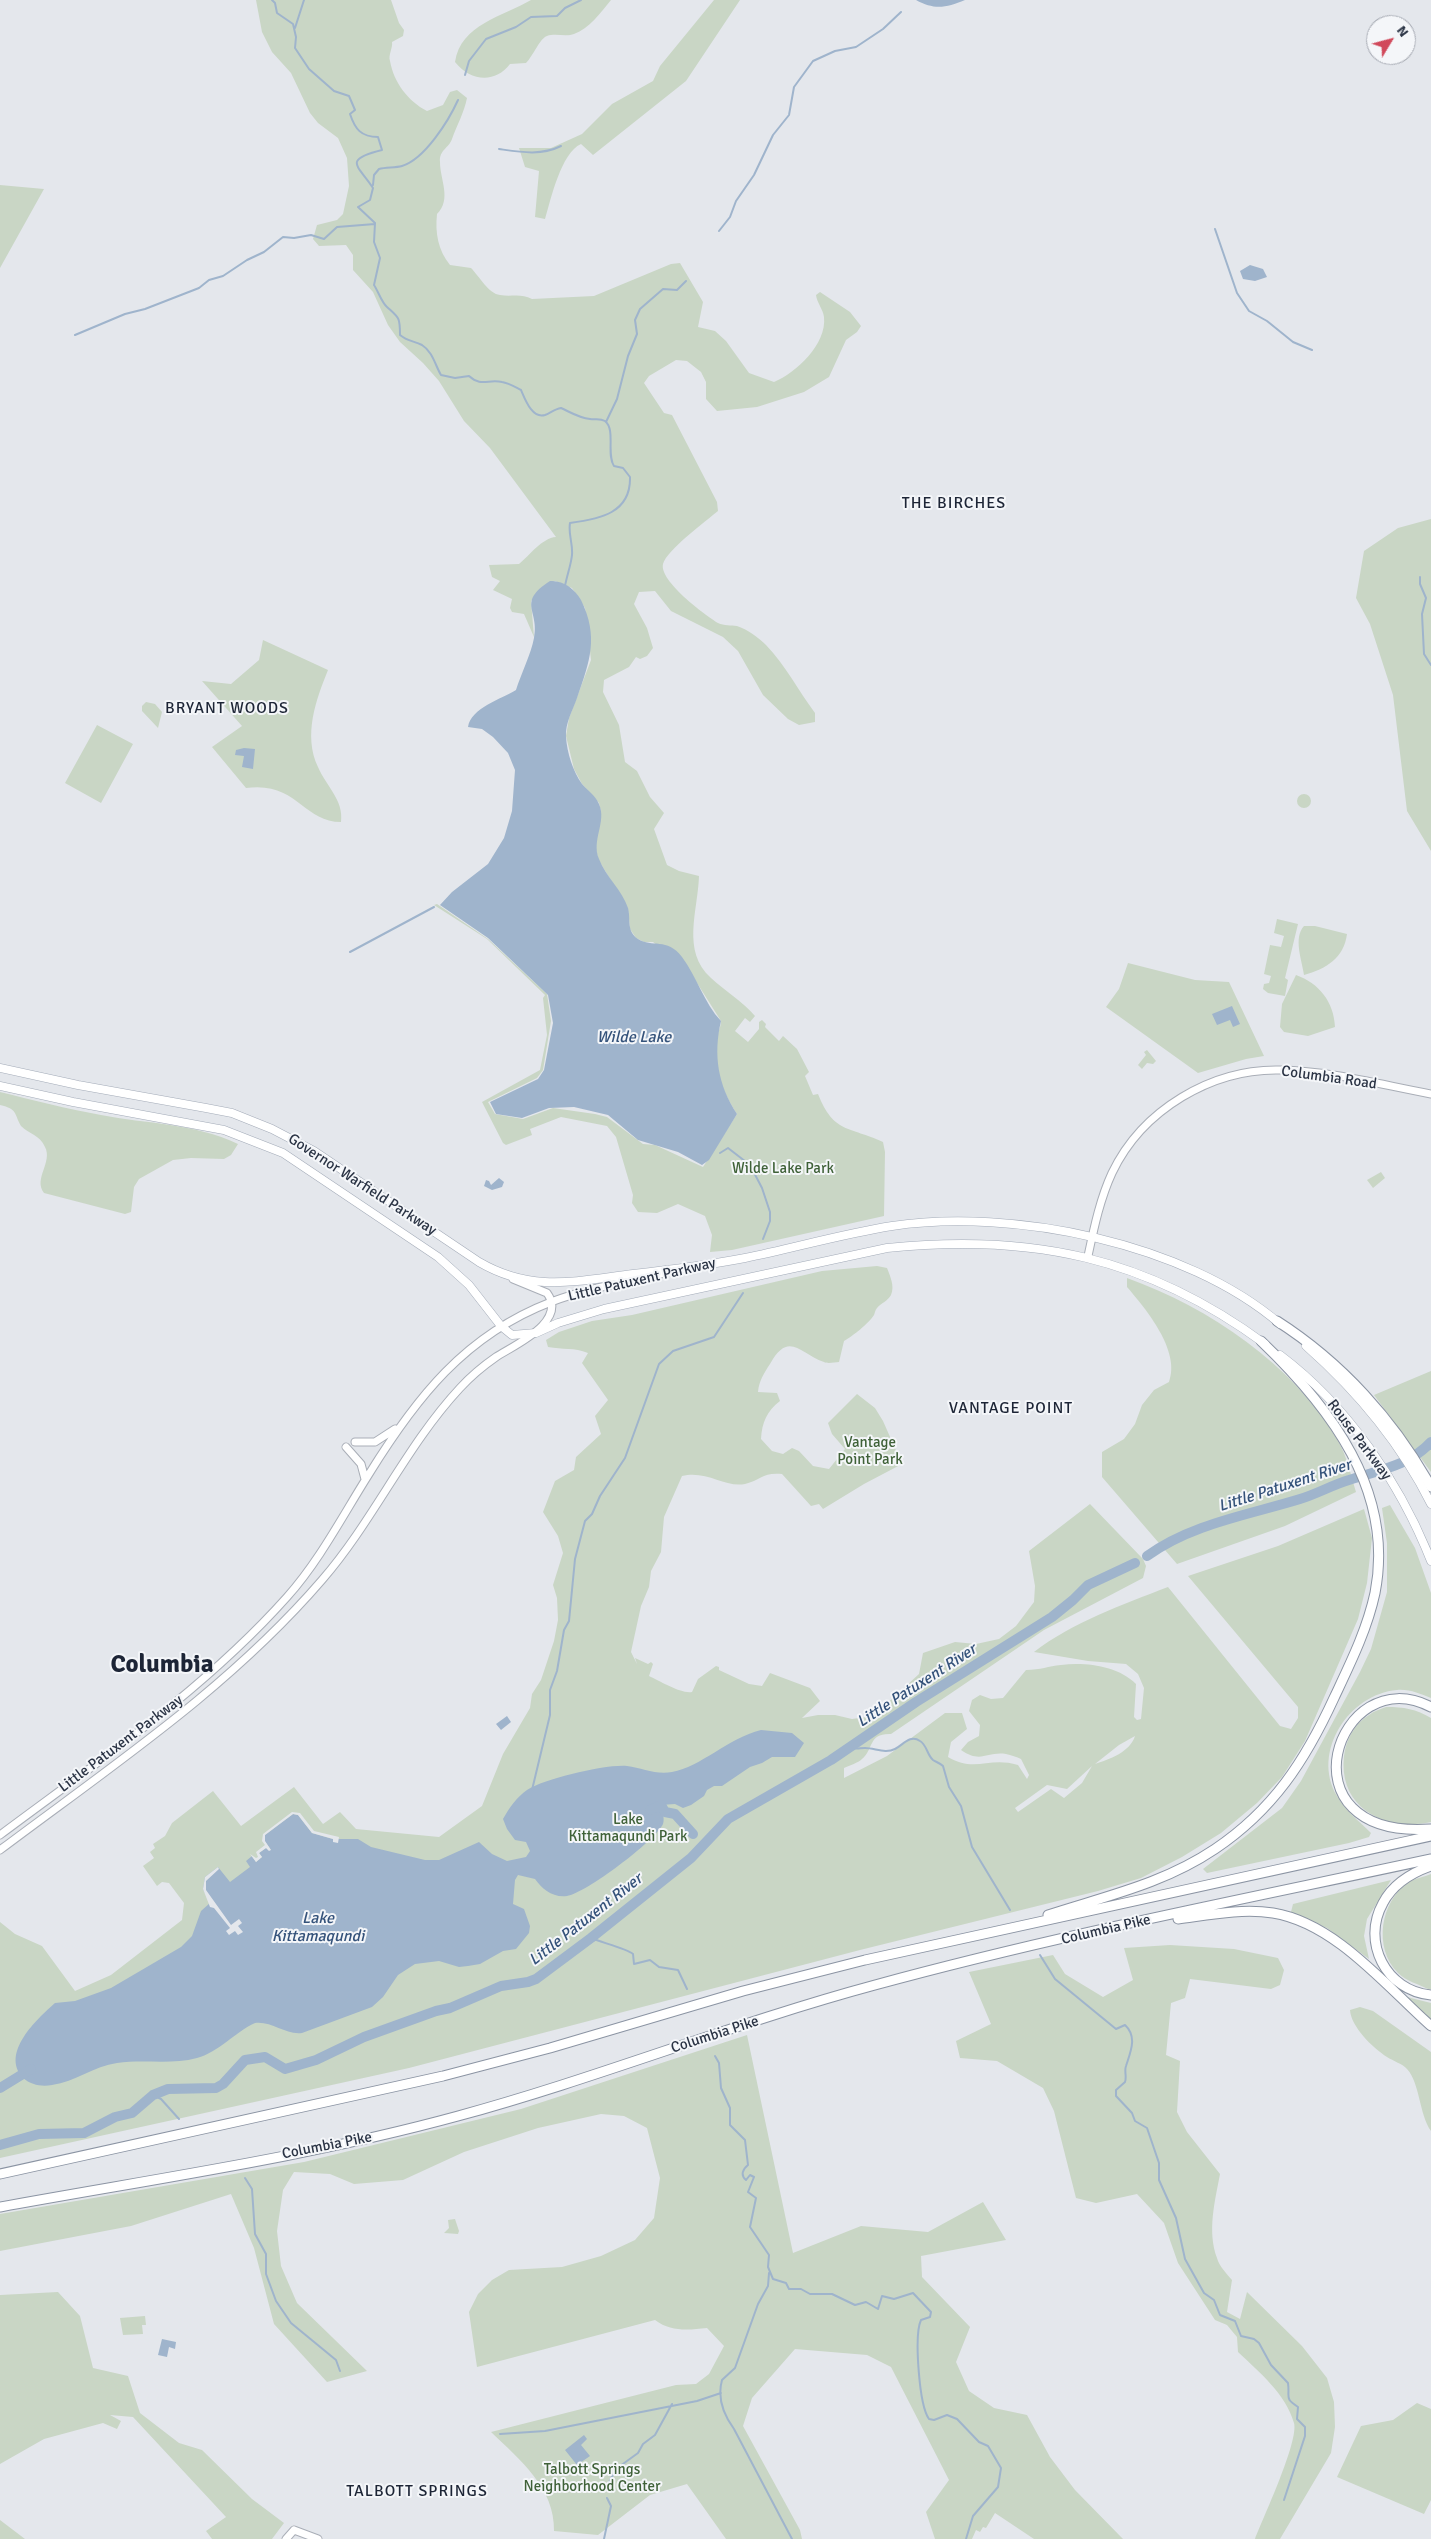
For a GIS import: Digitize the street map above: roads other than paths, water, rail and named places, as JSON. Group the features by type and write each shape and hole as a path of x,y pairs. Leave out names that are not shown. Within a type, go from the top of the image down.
{"highway":[{"path":"1276,1321 1301,1337 1346,1376 1431,1487"},
{"path":"1003,1929 1127,1892 1187,1866 1242,1828 1284,1787 1322,1724 1361,1639 1375,1592 1378,1556 1376,1522 1368,1492 1356,1461 1320,1403 1261,1341"},
{"path":"1431,1706 1404,1699 1380,1702 1371,1706 1346,1729 1341,1739 1335,1764 1340,1789 1353,1809 1368,1820 1390,1828 1431,1828"},
{"name":"Columbia Pike","path":"0,2174 443,2076 550,2048 811,1973 1003,1929 1431,1836"},
{"name":"Columbia Pike","path":"0,2207 289,2154 406,2130 512,2101 844,1994 926,1971 1431,1859"},
{"path":"1431,1866 1406,1878 1389,1894 1376,1922 1375,1942 1381,1961 1393,1978 1407,1989 1431,1995"},
{"path":"1118,1927 1250,1911 1287,1916 1321,1930 1341,1945 1431,2027"}],"main road":[{"name":"Governor Warfield Parkway","path":"0,1068 78,1085 215,1110 272,1128 314,1152 479,1262 511,1278 556,1284 689,1268"},
{"name":"Columbia Road","path":"1088,1256 1106,1186 1123,1153 1155,1117 1183,1096 1209,1083 1251,1072 1286,1070 1431,1094"},
{"name":"Governor Warfield Parkway","path":"0,1086 73,1102 202,1124 264,1144 304,1165 438,1257 468,1285 501,1326"},
{"name":"Little Patuxent Parkway","path":"0,1834 168,1708 230,1656 288,1596 308,1570 399,1426 441,1374 468,1350 501,1326 552,1302 598,1288 882,1228 935,1223 1014,1224 1092,1238 1152,1255 1203,1276 1247,1301 1276,1321"},
{"name":"Little Patuxent Parkway","path":"0,1850 202,1699 264,1642 299,1606 353,1543 420,1439 459,1390 483,1367 536,1333 558,1323 604,1310 887,1248 928,1244 980,1243 1034,1247 1088,1256 1169,1286 1210,1308 1261,1341"},
{"path":"501,1326 512,1334 536,1333 549,1316 552,1302 544,1291 511,1278"},
{"name":"Rouse Parkway","path":"1276,1321 1323,1361 1361,1400 1398,1443"},
{"name":"Rouse Parkway","path":"1261,1341 1284,1358 1326,1397 1373,1454 1416,1526 1431,1561"},
{"path":"355,1442 375,1442 399,1426"},
{"path":"346,1447 361,1464 365,1479"},
{"name":"Rouse Parkway","path":"1420,1475 1431,1504"},
{"path":"286,2539 294,2530"},
{"path":"294,2530 307,2539"},
{"path":"294,2530 318,2539"}],"water":[{"path":"916,0 965,0 952,5 934,7"},
{"path":"1250,265 1263,269 1267,277 1255,281 1243,279 1240,271"},
{"name":"Wilde Lake","path":"550,581 564,584 575,592 587,613 590,626 591,649 589,660 568,722 566,737 573,768 582,784 596,798 601,811 597,845 599,859 625,901 629,912 630,929 634,936 643,942 665,945 676,951 682,957 710,1006 721,1021 717,1046 721,1081 737,1114 709,1160 702,1165 678,1152 638,1140 608,1115 574,1107 549,1108 522,1118 496,1114 490,1102 538,1079 544,1070 553,1023 548,995 488,938 440,905 452,892 488,864 504,838 512,811 515,770 508,753 493,737 482,729 468,727 470,720 481,709 516,690 534,638 535,628 532,601 534,595"},
{"path":"244,748 255,749 253,769 242,767 244,756 235,755 236,750"},
{"path":"1232,1006 1240,1024 1233,1027 1230,1020 1217,1025 1212,1014"},
{"path":"499,1178 504,1182 502,1187 492,1190 484,1186 486,1180 491,1185"},
{"path":"507,1716 511,1722 501,1730 496,1724"},
{"name":"Lake Kittamaqundi","path":"761,1730 792,1733 804,1743 795,1757 772,1757 750,1767 722,1786 714,1786 707,1790 704,1796 691,1805 683,1808 675,1804 661,1805 664,1822 657,1832 619,1865 589,1886 567,1896 557,1896 541,1886 535,1879 518,1875 515,1880 513,1904 524,1909 530,1926 529,1933 516,1949 503,1951 480,1964 468,1966 459,1967 439,1961 415,1964 398,1975 383,1997 372,2007 302,2033 290,2032 267,2024 255,2023 220,2047 197,2058 177,2061 117,2063 100,2067 69,2081 48,2086 37,2085 23,2078 17,2068 18,2048 24,2037 39,2018 55,2003 75,2001 111,1988 181,1947 192,1936 201,1911 210,1903 203,1889 205,1877 218,1867 230,1882 250,1867 246,1861 252,1856 256,1862 262,1857 259,1853 266,1848 271,1850 264,1840 265,1835 293,1814 298,1815 312,1833 333,1839 358,1839 371,1847 425,1860 439,1860 479,1842 492,1854 507,1861 526,1857 530,1851 526,1842 515,1840 503,1819 514,1803 527,1790 547,1781 605,1767 627,1766 655,1772 672,1772 694,1764 737,1739"},
{"path":"162,2339 176,2342 175,2349 169,2347 167,2357 158,2355"},
{"path":"584,2435 587,2439 581,2445 590,2456 577,2465 565,2450"}],"waterway":[{"path":"272,0 275,3 277,13 293,24 296,37 295,48 309,69 334,91 349,96 355,110 350,114 354,124 363,134 378,137 382,150 358,160 359,169 373,188 370,200 358,207 375,223 374,242 380,258 374,285 385,305 398,318 400,335 426,348 441,375 455,378 469,376 481,382 497,381 507,383 521,390 536,414 545,415 561,408 575,415 603,420 608,425 611,436 612,461 614,466 623,468 630,477 629,489 625,499 612,512 592,519 570,523 572,555 565,586"},
{"path":"295,28 304,0"},
{"path":"465,75 469,61 486,39 516,27 531,17 557,16 565,8 581,0"},
{"path":"719,231 730,217 736,201 754,175 773,135 789,115 794,87 813,61 835,51 856,47 883,29 901,12"},
{"path":"373,185 374,175 379,169 402,166 419,156 449,118 458,100"},
{"path":"499,149 538,152 561,146"},
{"path":"75,335 125,314 145,309 199,288 209,280 223,276 247,260 264,252 283,237 294,238 311,235 324,239 337,227 375,224"},
{"path":"1215,229 1237,293 1249,311 1267,321 1293,342 1312,350"},
{"path":"606,422 617,399 628,356 637,334 635,320 640,309 663,289 677,290 686,281"},
{"path":"1420,577 1420,584 1426,598 1422,614 1424,654 1431,665"},
{"path":"350,952 434,907"},
{"path":"720,1153 728,1148 750,1165 762,1188 770,1212 770,1221 763,1239"},
{"path":"532,1790 550,1715 550,1690 557,1671 564,1630 569,1621 575,1559 585,1521 592,1514 600,1496 625,1458 659,1364 673,1351 714,1337 743,1293"},
{"name":"Little Patuxent River","path":"1147,1556 1164,1545 1201,1528 1300,1499 1403,1462 1413,1457 1431,1442"},
{"name":"Little Patuxent River","path":"1427,1446 1431,1449"},
{"name":"Little Patuxent River","path":"0,2145 39,2134 84,2133 115,2117 132,2113 153,2095 168,2089 216,2088 223,2084 245,2060 265,2057 285,2069 316,2060 364,2037 436,2011 450,2008 501,1986 536,1979 591,1938 691,1858 728,1819 831,1760 916,1702 1052,1617 1088,1585 1135,1563"},
{"path":"849,1747 888,1751 895,1749 910,1739 916,1739 926,1747 931,1758 943,1766 949,1787 961,1806 972,1847 1010,1910"},
{"path":"650,1810 661,1805 665,1812 675,1814 693,1834"},
{"path":"591,1938 630,1952 633,1954 634,1964 650,1960 659,1967 678,1970 687,1989"},
{"path":"1040,1955 1055,1979 1116,2029 1125,2025 1129,2030 1132,2045 1125,2068 1126,2080 1116,2090 1116,2096 1132,2113 1135,2121 1147,2128 1159,2163 1159,2180 1176,2218 1185,2259 1204,2293 1214,2300 1220,2315 1235,2321 1241,2336 1254,2339 1259,2343 1271,2365 1288,2383 1288,2397 1298,2407 1297,2419 1305,2427 1305,2436 1284,2500"},
{"path":"715,2056 719,2063 721,2088 730,2108 730,2125 745,2140 748,2165 744,2170 743,2176 746,2180 750,2175 754,2177 748,2192 756,2198 750,2227 769,2255 768,2267 773,2279 786,2283 789,2289 801,2289 810,2294 832,2294 855,2305 866,2302 878,2309 882,2296 894,2299 913,2293 931,2312 930,2317 921,2320 918,2340 920,2385 925,2411 929,2419 934,2420 947,2415 957,2419 979,2442 988,2446 1001,2468 998,2487 973,2516 966,2539"},
{"path":"0,2088 31,2069"},
{"path":"153,2095 161,2099 179,2119"},
{"path":"245,2178 252,2189 255,2234 266,2254 266,2274 276,2301 291,2323 336,2360 340,2371"},
{"path":"769,2273 768,2286 758,2304 735,2368 722,2380 720,2393 722,2406 727,2418 792,2539"},
{"path":"500,2434 545,2431 697,2401 721,2393"},
{"path":"607,2486 616,2469 638,2453 643,2444 655,2435 672,2404"},
{"path":"604,2539 611,2506 607,2498"}],"district":[{"name":"THE BIRCHES","path":"954,504"},
{"name":"BRYANT WOODS","path":"227,709"},
{"name":"VANTAGE POINT","path":"1011,1409"},
{"name":"Columbia","path":"162,1665"},
{"name":"TALBOTT SPRINGS","path":"417,2492"}],"park label":[{"name":"Wilde Lake Park","path":"783,1169"},
{"name":"Vantage Point Park","path":"870,1452"},
{"name":"Lake Kittamaqundi Park","path":"628,1828"},
{"name":"Talbott Springs Neighborhood Center","path":"592,2478"}]}
